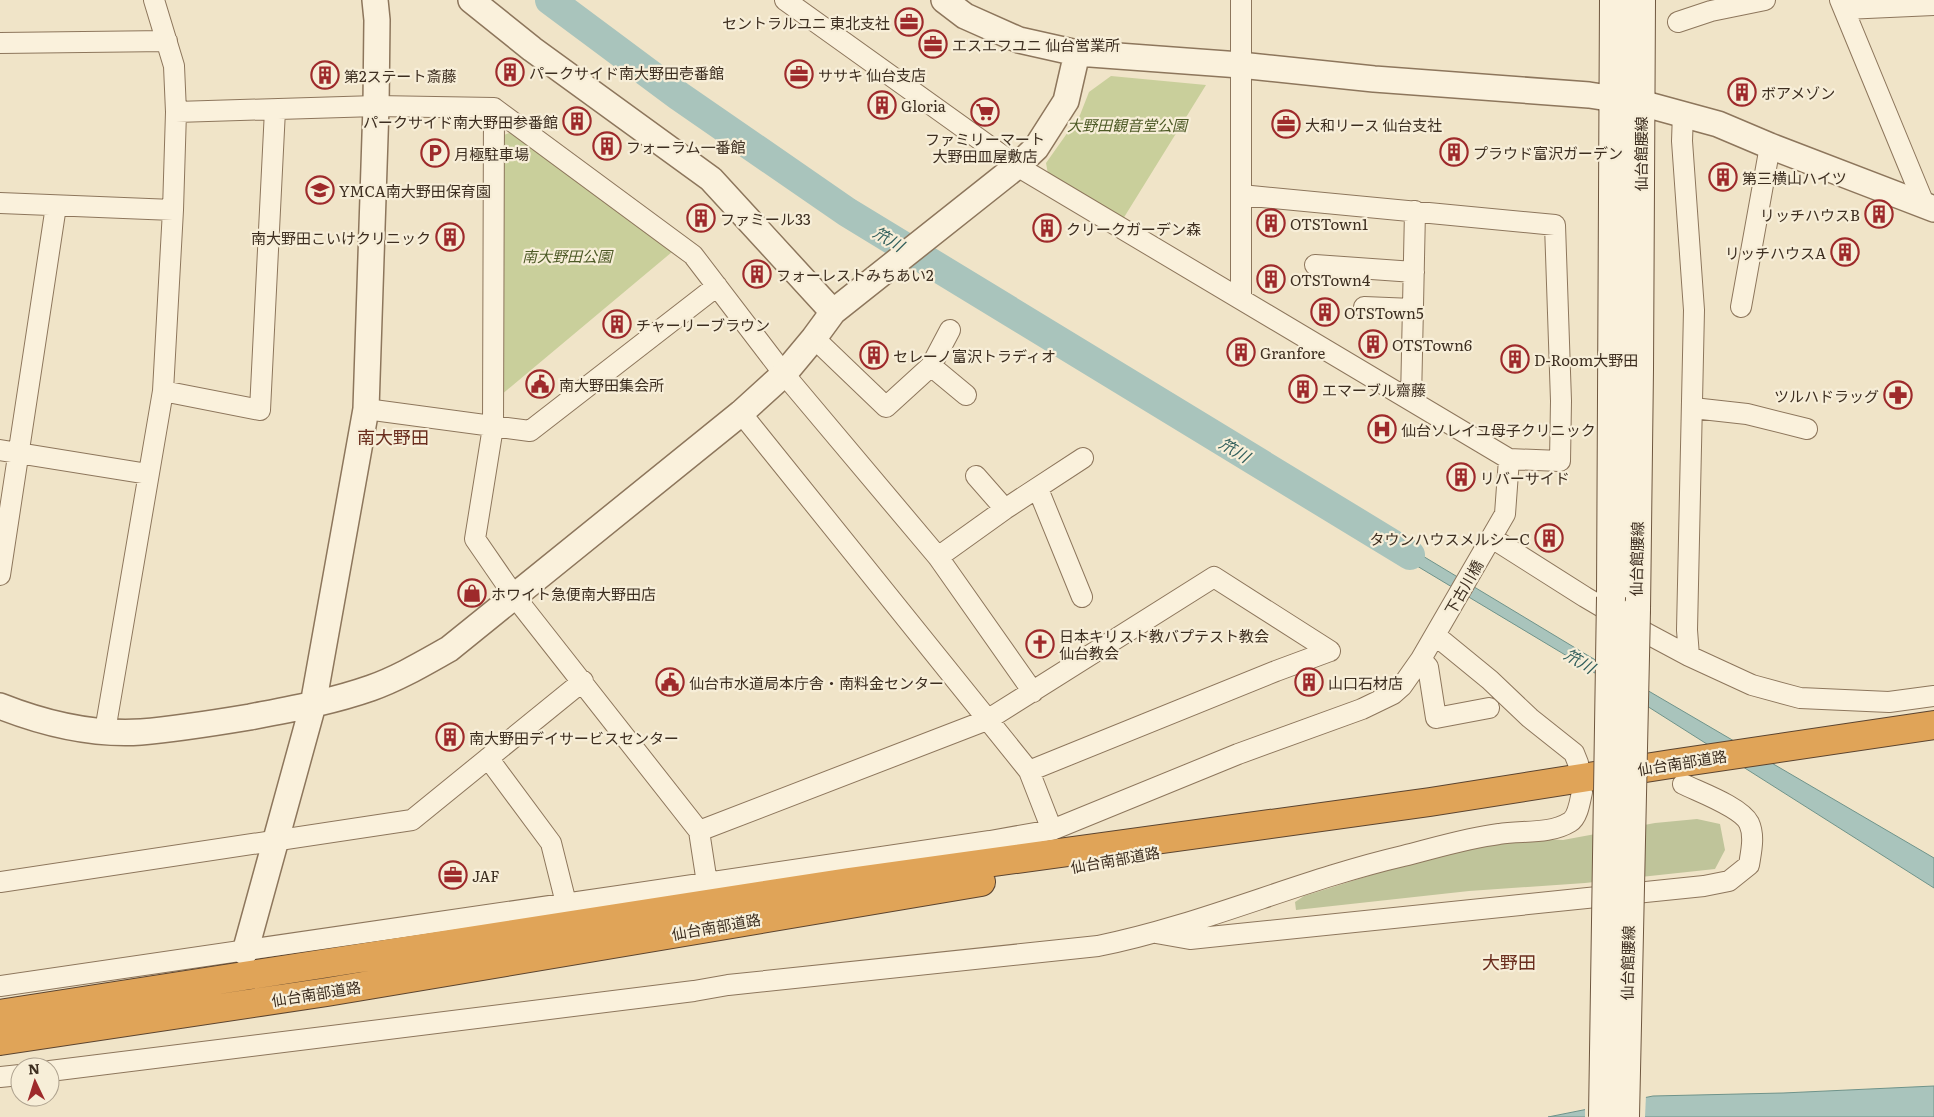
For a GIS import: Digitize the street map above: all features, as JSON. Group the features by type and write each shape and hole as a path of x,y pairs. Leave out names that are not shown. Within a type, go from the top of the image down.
{"highway":[{"name":"仙台南部道路","path":"0,1014 849,882 1430,802 1677,774 1851,737 1934,726"},
{"name":"仙台南部道路","path":"0,1041 347,989 1378,815 1430,802"}],"main road":[{"name":"仙台館腰線","path":"1603,1117 1611,596 1614,0"},
{"name":"仙台館腰線","path":"1625,1117 1636,610 1641,102 1640,0"}],"street":[{"path":"105,731 163,391 174,210 176,112 174,66 154,0"},
{"path":"245,952 313,706 366,409 376,106 377,20 375,0"},
{"path":"472,0 532,49 711,179 833,312"},
{"path":"785,0 1017,166 1509,459 1560,461 1561,401 1555,224 1241,195"},
{"path":"944,0 965,16 1019,40 1076,53 1589,95 1641,102 1718,124 1770,146 1930,207"},
{"path":"1240,0 1241,298"},
{"path":"1678,22 1709,6 1764,0"},
{"path":"1930,207 1843,5 1934,4"},
{"path":"0,42 167,42"},
{"path":"0,706 66,726 105,731 139,732 206,724 313,706 372,687 408,672 450,649 741,413 784,374 833,312 1017,166 1036,148 1066,101 1076,53"},
{"path":"176,112 376,106 494,108 692,255 784,374 938,557 1033,692"},
{"path":"494,108 493,426 475,539 515,597 583,681 699,831 707,883"},
{"path":"163,391 260,410 275,110"},
{"path":"1683,113 1682,141 1694,310 1687,630 1689,656"},
{"path":"1741,307 1770,146"},
{"path":"0,203 174,210"},
{"path":"0,575 9,452 56,206"},
{"path":"1411,400 1415,211"},
{"path":"1315,265 1414,272"},
{"path":"366,409 530,431 717,286"},
{"path":"1364,307 1413,309"},
{"path":"814,338 892,414 931,366 950,330"},
{"path":"931,366 966,395"},
{"path":"1693,408 1796,421"},
{"path":"741,413 1029,771 1052,830"},
{"path":"9,452 148,474"},
{"path":"938,557 1005,509 1083,458"},
{"name":"下古川橋","path":"0,986 245,952 990,841 1052,830 1238,754 1381,701 1393,694 1402,686 1421,659 1505,514 1509,459"},
{"path":"976,476 1005,509"},
{"path":"1038,489 1082,597"},
{"path":"1489,543 1646,633 1689,656 1752,684 1800,698 1889,702 1934,696"},
{"path":"699,831 987,720 1214,577 1330,652 1276,671 1029,771"},
{"path":"1438,631 1530,718 1574,753 1578,763"},
{"path":"1421,659 1428,668 1436,718 1489,708"},
{"path":"0,882 412,820 583,681"},
{"path":"488,758 551,843 566,903"},
{"path":"1154,933 1190,939 1704,886 1729,881 1749,865 1753,845 1749,822 1731,806 1677,774"},
{"path":"60,1070 694,991 728,985 1098,946 1139,938 1400,856 1499,834 1538,831 1560,826 1571,822 1577,812 1582,792"}],"green space":[{"name":"大野田観音堂公園","path":"1111,76 1206,85 1123,219 1048,174 1046,163 1080,115 1089,92"},
{"name":"南大野田公園","path":"512,132 672,252 501,395 501,136"},
{"path":"1697,819 1720,824 1725,850 1715,869 1585,883 1469,891 1296,910 1295,902 1304,896 1410,863 1521,838 1563,840 1655,823"}],"water":[{"path":"1378,529 1587,655 1934,858 1934,888 1587,668 1372,539"},
{"path":"1934,1086 1934,1117 1548,1117 1653,1096 1783,1093"}],"pier":[{"path":"1646,1095 1645,1117 1585,1117 1585,1107"}],"waterway":[{"name":"笊川","path":"550,0 679,96 847,212 1410,555"}],"place":[{"name":"セントラルユニ 東北支社","path":"909,22"},
{"name":"エスエフユニ 仙台営業所","path":"933,44"},
{"name":"パークサイド南大野田壱番館","path":"510,72"},
{"name":"ササキ 仙台支店","path":"799,74"},
{"name":"第2ステート斎藤","path":"325,75"},
{"name":"ボアメゾン","path":"1742,92"},
{"name":"Gloria","path":"882,105"},
{"name":"ファミリーマート 大野田皿屋敷店","path":"985,112"},
{"name":"パークサイド南大野田参番館","path":"577,121"},
{"name":"大和リース 仙台支社","path":"1286,124"},
{"name":"フォーラム一番館","path":"607,146"},
{"name":"プラウド富沢ガーデン","path":"1454,152"},
{"name":"月極駐車場","path":"435,153"},
{"name":"第三横山ハイツ","path":"1723,177"},
{"name":"YMCA南大野田保育園","path":"320,190"},
{"name":"リッチハウスB","path":"1879,214"},
{"name":"ファミール33","path":"701,218"},
{"name":"OTSTown1","path":"1271,223"},
{"name":"クリークガーデン森","path":"1047,228"},
{"name":"南大野田こいけクリニック","path":"450,237"},
{"name":"リッチハウスA","path":"1845,252"},
{"name":"フォーレストみちあい2","path":"757,274"},
{"name":"OTSTown4","path":"1271,279"},
{"name":"OTSTown5","path":"1325,312"},
{"name":"チャーリーブラウン","path":"617,324"},
{"name":"OTSTown6","path":"1373,344"},
{"name":"Granfore","path":"1241,352"},
{"name":"セレーノ富沢トラディオ","path":"874,355"},
{"name":"D-Room大野田","path":"1515,359"},
{"name":"南大野田集会所","path":"540,384"},
{"name":"エマーブル齋藤","path":"1303,389"},
{"name":"ツルハドラッグ","path":"1898,395"},
{"name":"仙台ソレイユ母子クリニック","path":"1382,429"},
{"name":"リバーサイド","path":"1461,477"},
{"name":"タウンハウスメルシーC","path":"1549,538"},
{"name":"ホワイト急便南大野田店","path":"472,593"},
{"name":"日本キリスト教バプテスト教会 仙台教会","path":"1040,644"},
{"name":"仙台市水道局本庁舎・南料金センター","path":"670,682"},
{"name":"山口石材店","path":"1309,682"},
{"name":"南大野田デイサービスセンター","path":"450,737"},
{"name":"JAF","path":"453,875"}],"district":[{"name":"南大野田","path":"393,436"},
{"name":"大野田","path":"1509,961"}]}
